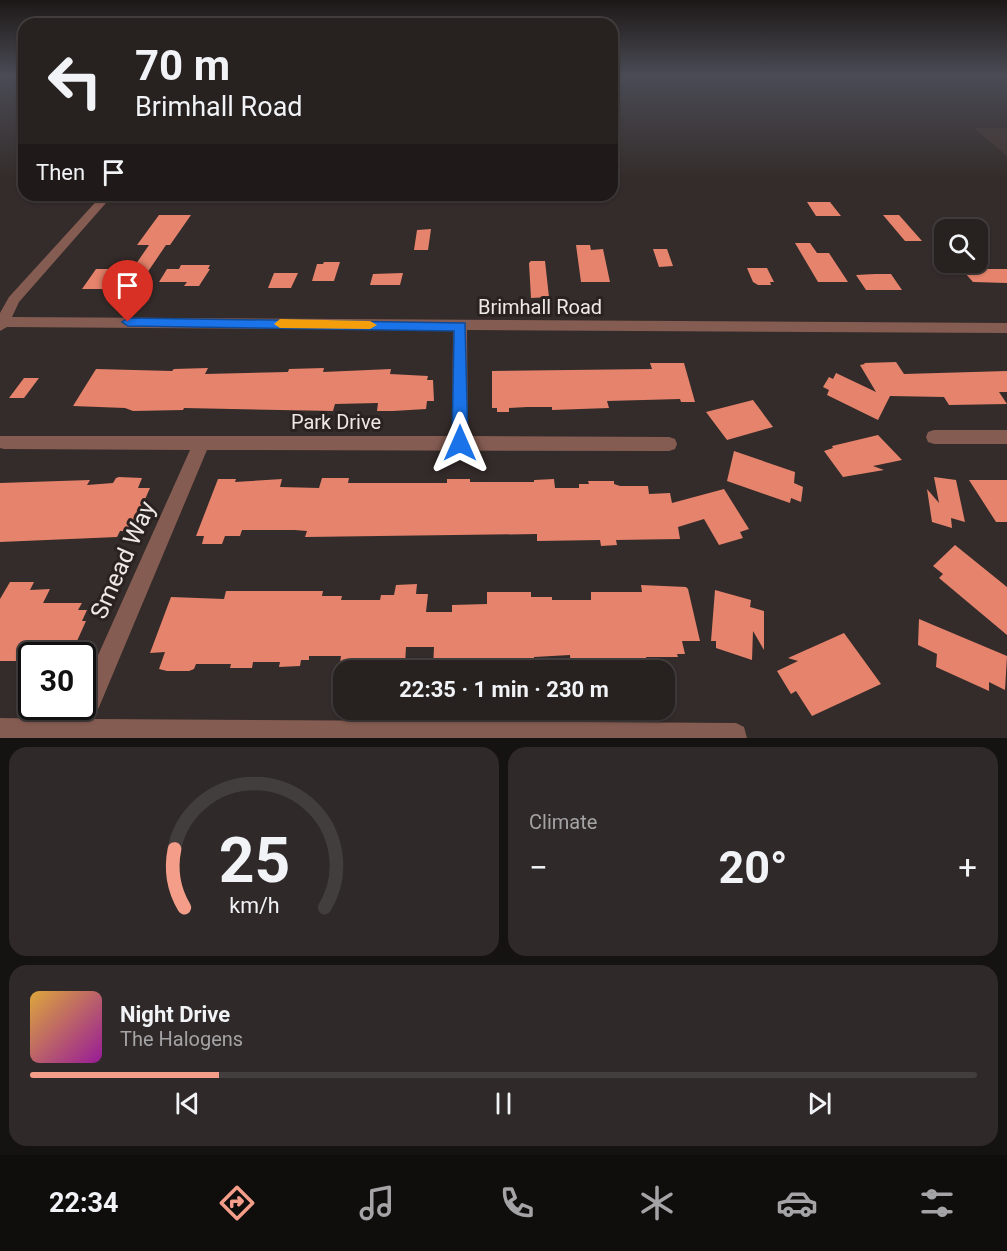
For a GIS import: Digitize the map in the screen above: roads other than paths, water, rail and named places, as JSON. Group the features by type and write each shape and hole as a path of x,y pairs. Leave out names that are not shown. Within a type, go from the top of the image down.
{"street":[{"path":"1,323 14,300 103,201"},
{"name":"Brimhall Road","path":"1,323 1007,328"},
{"path":"460,326 460,443"},
{"path":"934,437 1007,437"},
{"name":"Park Drive","path":"4,442 669,444"},
{"name":"Smead Way","path":"77,731 202,442"},
{"path":"0,730 257,735 736,735"}]}
